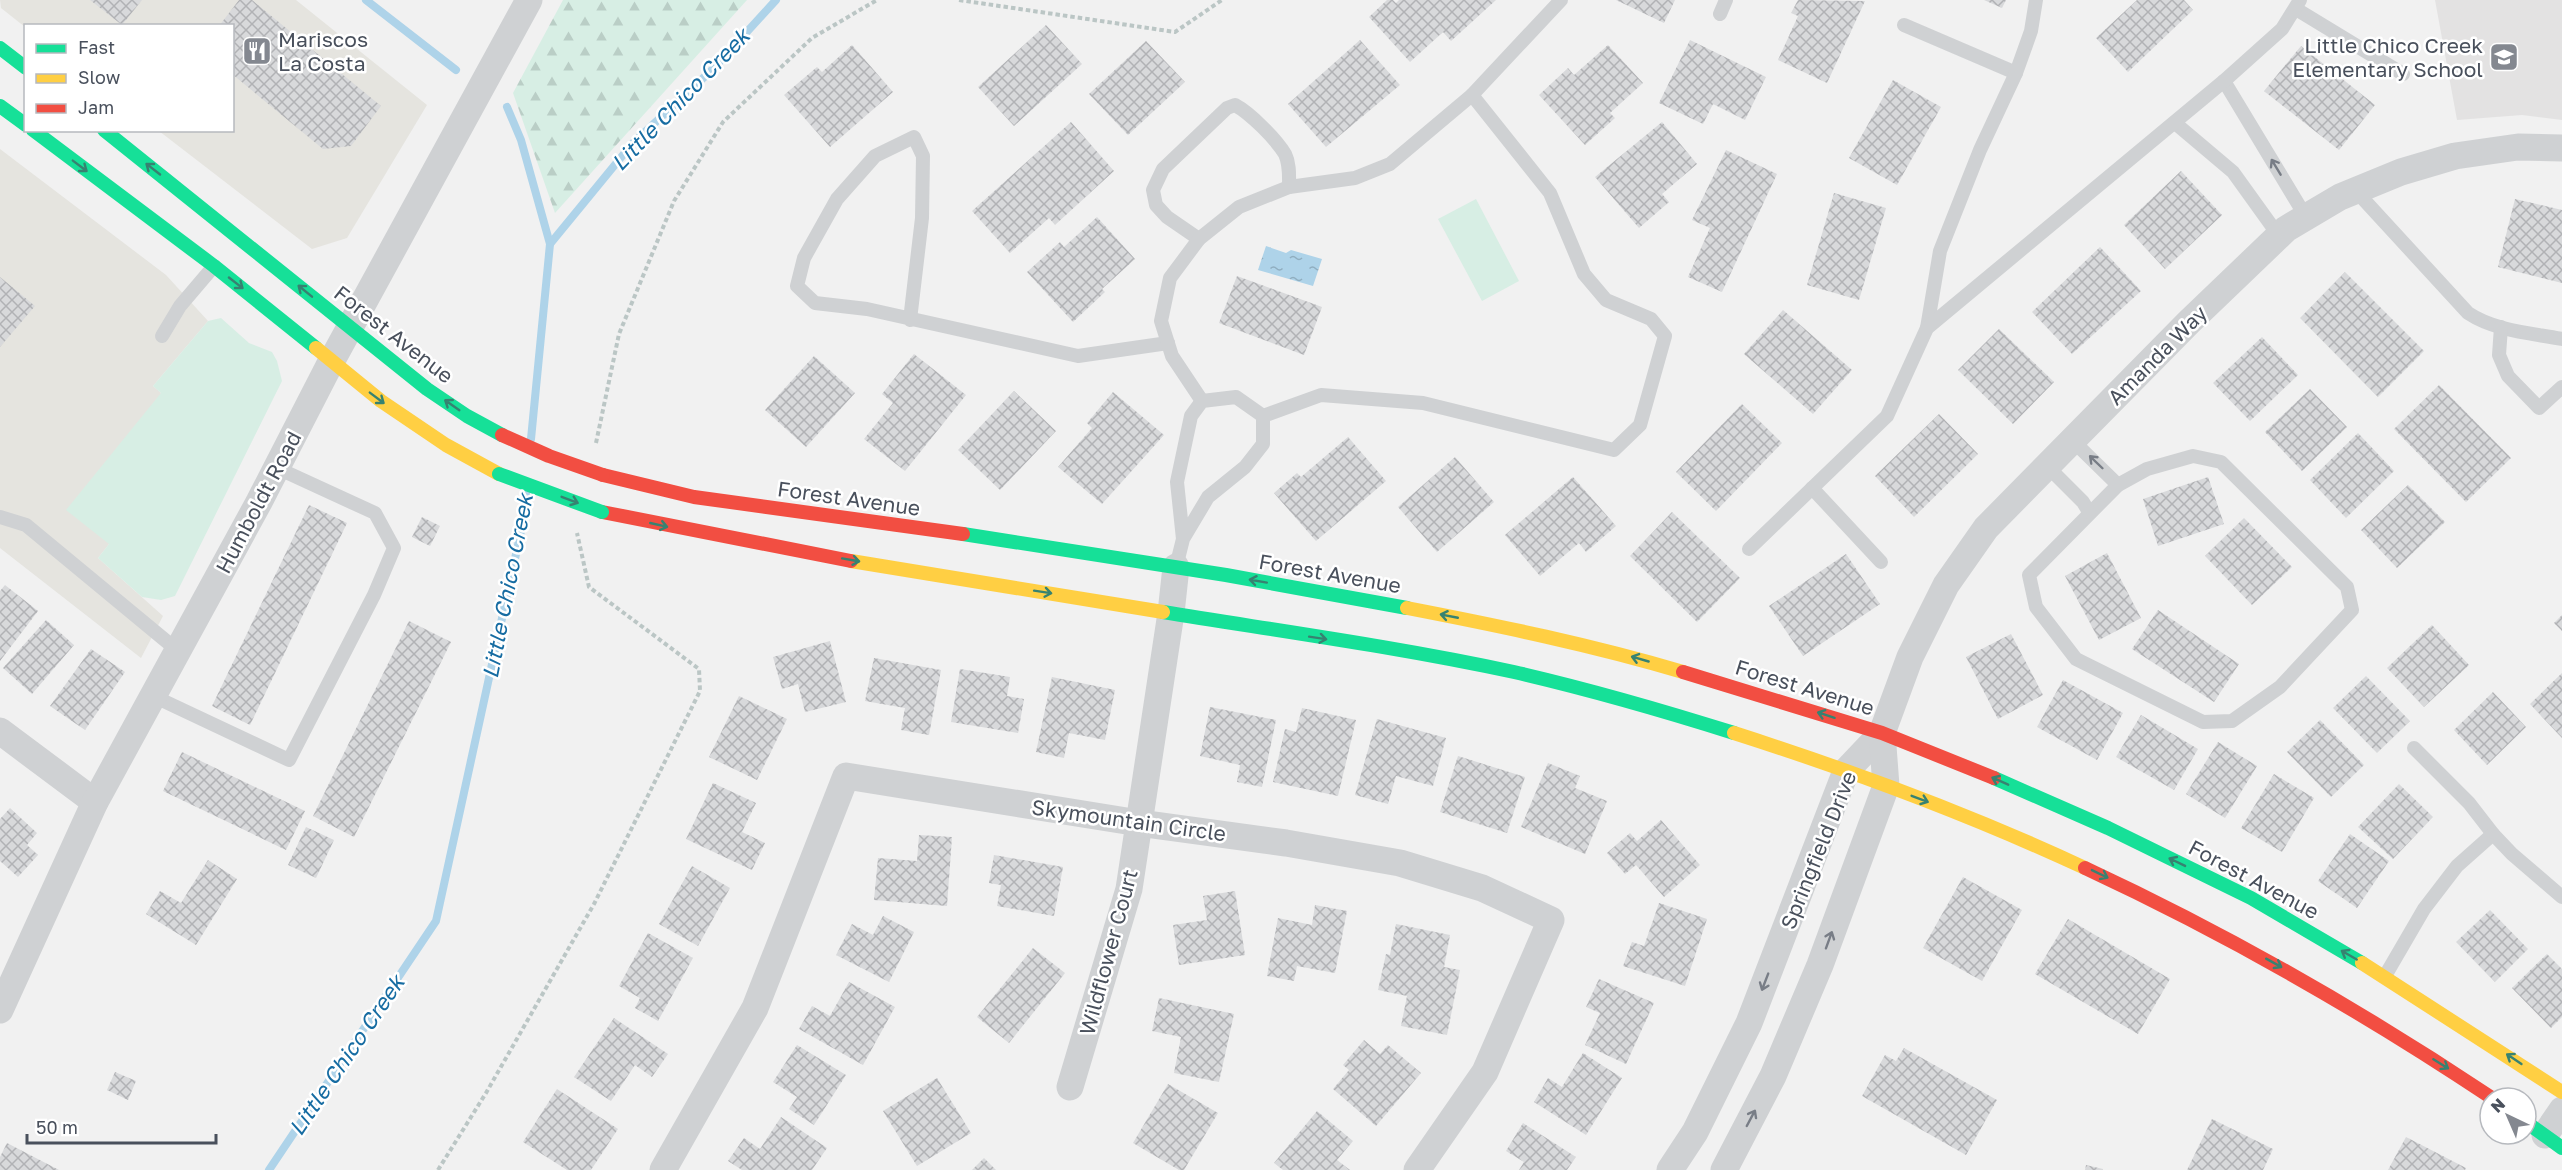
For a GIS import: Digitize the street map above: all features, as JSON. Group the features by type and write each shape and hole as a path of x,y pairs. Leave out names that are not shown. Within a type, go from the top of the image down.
{"street":[{"name":"Humboldt Road","path":"0,1010 95,802 277,468 331,362 529,0"},
{"path":"0,48 24,67"},
{"path":"0,106 24,124"},
{"path":"36,132 214,266 381,401 446,445 499,474 602,512 711,537 1513,672 1703,723 1846,771 2075,862 2231,939 2344,1002 2478,1089"},
{"name":"Forest Avenue","path":"106,132 428,389 467,416 549,456 603,475 694,497 1019,542 1176,567 1501,626 1614,651 1756,693 1882,733 1988,775 2128,838 2251,898 2385,976 2562,1092"},
{"name":"Amanda Way","path":"1882,733 1911,657 1946,585 1986,528 2189,322 2279,236 2306,217 2355,190 2401,172 2455,156 2518,147 2562,148"},
{"name":"Wildflower Court","path":"1070,1087 1129,889 1171,614 1176,567"},
{"path":"0,731 95,802"},
{"name":"Springfield Drive","path":"1670,1170 1695,1132 1749,1023 1846,771 1882,733"},
{"name":"Springfield Drive","path":"1724,1170 1773,1076 1820,965 1886,786 1882,733"},
{"name":"Skymountain Circle","path":"663,1170 755,1008 846,776 1139,823 1286,843 1400,863 1482,888 1551,920 1485,1072 1418,1170"},
{"path":"2544,1135 2562,1110"}],"lane":[{"path":"1202,401 1172,356 1161,321 1170,278 1199,238 1239,207 1290,187 1355,178 1390,164 1472,95 1561,0"},
{"path":"1720,14 1726,0"},
{"path":"1749,549 1887,416 1928,328 1940,251 1980,150 2016,73 2031,30 2036,0"},
{"path":"1928,328 2224,81 2282,29 2298,4 2403,74"},
{"path":"1904,25 2016,73"},
{"path":"2224,81 2306,217"},
{"path":"1263,416 1321,395 1423,403 1614,450 1640,425 1665,336 1651,319 1606,300 1584,274 1550,193 1472,95"},
{"path":"1199,238 1167,217 1156,205 1153,190 1162,169 1227,108 1235,105 1245,110 1286,155 1290,187"},
{"path":"2175,123 2233,172 2279,236"},
{"path":"910,320 922,218 923,156 914,137 875,156 837,199 804,258 797,286 815,303 867,309 910,320 1078,356 1168,343"},
{"path":"2355,190 2468,313 2480,321 2501,327 2562,339"},
{"path":"162,336 180,306 214,266"},
{"path":"2501,327 2499,355 2508,376 2539,408 2562,387"},
{"path":"1183,539 1177,482 1191,416 1202,401 1236,397 1263,416"},
{"path":"1176,567 1183,539 1208,497 1245,467 1263,444 1263,416"},
{"path":"2072,440 2118,485"},
{"path":"2193,456 2222,462 2348,586 2352,610 2280,687 2232,721 2203,722 2076,659 2036,607 2029,575 2089,512 2118,485 2147,469 2193,456"},
{"path":"2047,466 2083,502 2089,512"},
{"path":"153,696 289,760 374,595 394,548 375,513 277,468"},
{"path":"1812,488 1881,562"},
{"path":"0,517 26,525 177,650"},
{"path":"2414,748 2469,803 2512,854 2562,897"},
{"path":"2385,976 2424,909 2457,867 2493,834"}],"path":[{"path":"595,446 619,334 674,201 723,122 812,38 877,0"},
{"path":"959,0 1175,32 1222,0"},
{"path":"438,1170 486,1093 594,904 700,690 699,669 589,587 577,536 579,525"}],"shaded area":[{"path":"0,0 296,0 427,105 347,238 312,249 160,132 234,132 234,24 24,24 24,26 1,8"},
{"name":"Little Chico Creek Elementary School","path":"2435,0 2562,0 2562,120 2522,115 2457,120"},
{"path":"0,149 166,275 208,321 153,386 161,393 109,544 98,558 163,616 141,658 0,548"}],"green space":[{"path":"563,0 747,0 555,213 513,93"},
{"path":"1476,199 1519,281 1482,301 1438,219"},
{"path":"221,318 249,343 272,352 282,381 175,596 161,600 142,597 98,558 109,544 66,510 161,393 153,386 208,321"}],"water":[{"path":"1266,246 1286,253 1291,250 1322,259 1313,286 1258,270"}],"building":[{"path":"90,0 142,0 121,24"},
{"path":"239,0 252,0 381,106 351,146 323,149 234,76 234,24 221,24"},
{"path":"1387,0 1393,0 1396,3 1399,0 1496,0 1451,41 1443,32 1410,62 1369,17"},
{"path":"1616,0 1675,0 1664,23"},
{"path":"1798,0 1865,1 1827,83 1778,60 1798,16 1791,13"},
{"path":"1984,0 2006,0 2002,8"},
{"path":"2137,0 2184,0 2193,10 2128,72 2096,38"},
{"path":"1046,25 1082,64 1014,126 978,87"},
{"path":"1360,40 1400,85 1326,147 1288,104"},
{"path":"1690,40 1766,77 1745,120 1713,104 1703,124 1659,103"},
{"path":"1146,41 1185,82 1128,135 1089,94"},
{"path":"852,45 893,92 830,147 784,95 817,67 822,72"},
{"path":"1608,45 1643,83 1610,113 1615,118 1585,145 1539,95 1568,68 1574,75"},
{"path":"2301,46 2375,105 2339,150 2264,91"},
{"path":"1893,80 1941,107 1897,185 1849,158"},
{"path":"1071,122 1114,171 1055,225 1049,218 1010,253 972,211"},
{"path":"1662,122 1697,164 1662,194 1669,202 1639,228 1595,177"},
{"path":"1726,150 1777,174 1722,292 1688,277 1710,228 1692,220"},
{"path":"2181,171 2222,215 2165,269 2124,225"},
{"path":"1834,193 1886,208 1859,300 1807,285"},
{"path":"2515,199 2562,210 2562,283 2498,267"},
{"path":"1097,217 1135,259 1102,289 1105,292 1073,322 1027,272 1060,242 1064,247"},
{"path":"2100,247 2141,291 2072,354 2032,312"},
{"path":"2345,272 2424,351 2378,397 2300,318"},
{"path":"1237,276 1322,307 1304,355 1219,323"},
{"path":"0,277 35,306 0,347"},
{"path":"1783,310 1852,370 1813,414 1744,354"},
{"path":"1999,329 2054,382 2013,424 1958,370"},
{"path":"2262,337 2298,375 2250,421 2213,383"},
{"path":"914,354 966,395 905,471 864,439 893,403 882,394"},
{"path":"814,356 855,393 806,447 765,410"},
{"path":"2439,385 2511,458 2466,502 2394,429"},
{"path":"2310,389 2347,427 2302,471 2265,432"},
{"path":"1014,391 1056,431 1000,490 958,450"},
{"path":"1113,392 1164,435 1102,504 1058,467 1092,428 1087,423"},
{"path":"1742,404 1782,443 1716,511 1676,472"},
{"path":"1939,414 1978,454 1914,517 1875,476"},
{"path":"2358,433 2394,471 2346,518 2310,480"},
{"path":"1348,437 1386,481 1316,541 1274,493 1297,473 1301,477"},
{"path":"1455,457 1494,502 1437,552 1398,507"},
{"path":"1573,477 1616,526 1586,552 1579,543 1540,576 1505,535"},
{"path":"2208,477 2224,524 2158,546 2143,499"},
{"path":"2408,485 2445,522 2397,568 2361,530"},
{"path":"309,505 347,523 250,725 212,706"},
{"path":"1672,512 1740,578 1697,622 1630,556"},
{"path":"422,517 440,526 430,546 412,537"},
{"path":"2244,518 2292,567 2252,605 2205,556"},
{"path":"2107,553 2141,618 2099,640 2065,576"},
{"path":"1846,554 1880,604 1803,656 1769,606"},
{"path":"5,585 38,611 0,661 0,591"},
{"path":"2158,610 2239,664 2214,702 2132,649"},
{"path":"2562,615 2562,631 2554,623"},
{"path":"46,620 74,645 32,694 3,668"},
{"path":"409,621 451,642 354,837 313,816"},
{"path":"2432,625 2469,665 2424,707 2387,668"},
{"path":"2011,634 2043,695 1998,719 1966,657"},
{"path":"830,641 846,702 805,712 798,684 782,689 773,657"},
{"path":"91,649 125,672 85,730 50,706"},
{"path":"874,658 941,670 929,735 901,730 905,708 865,701"},
{"path":"960,669 1010,677 1007,696 1024,699 1018,733 951,722"},
{"path":"2562,673 2562,738 2530,704"},
{"path":"2366,676 2410,721 2377,753 2333,708"},
{"path":"1052,677 1115,690 1105,740 1069,733 1064,758 1036,752"},
{"path":"2063,680 2123,713 2097,760 2037,727"},
{"path":"2493,692 2526,727 2487,765 2454,730"},
{"path":"739,696 787,719 757,780 709,757"},
{"path":"1210,707 1276,720 1262,787 1237,782 1240,765 1200,756"},
{"path":"1302,708 1356,720 1338,796 1273,782 1285,729 1296,732"},
{"path":"2141,715 2198,749 2174,790 2116,757"},
{"path":"1377,719 1446,738 1433,786 1396,776 1388,804 1355,795"},
{"path":"2320,720 2364,765 2331,797 2287,752"},
{"path":"2218,742 2257,766 2225,818 2186,794"},
{"path":"182,752 305,811 286,850 163,791"},
{"path":"1458,756 1525,777 1507,833 1440,812"},
{"path":"1548,763 1580,776 1575,788 1607,801 1585,854 1521,827"},
{"path":"2274,774 2314,798 2282,852 2241,828"},
{"path":"713,783 756,803 742,832 765,843 752,870 686,839"},
{"path":"2399,784 2433,817 2393,859 2358,827"},
{"path":"10,808 37,833 27,845 38,855 18,877 0,861 0,819"},
{"path":"1661,820 1700,865 1664,897 1636,865 1625,874 1607,853 1630,833 1637,841"},
{"path":"306,827 334,840 316,878 288,865"},
{"path":"2350,834 2389,861 2357,908 2318,881"},
{"path":"919,835 952,837 947,906 874,900 878,858 917,861"},
{"path":"994,855 1063,867 1054,916 997,906 1001,885 989,883"},
{"path":"208,860 237,879 196,945 146,914 160,891 181,903"},
{"path":"692,866 730,888 698,946 659,924"},
{"path":"1963,877 2022,910 1982,981 1923,948"},
{"path":"1235,891 1245,955 1179,965 1173,925 1207,920 1203,896"},
{"path":"1659,903 1707,919 1685,986 1623,966 1632,942 1644,946"},
{"path":"1315,905 1347,911 1335,973 1297,966 1294,981 1267,976 1278,918 1312,925"},
{"path":"2490,910 2528,949 2495,982 2456,942"},
{"path":"883,916 914,932 889,982 836,955 852,924 873,935"},
{"path":"2068,919 2170,979 2138,1034 2035,974"},
{"path":"1396,924 1450,935 1444,967 1460,970 1447,1035 1401,1026 1407,996 1378,990 1386,954 1390,955"},
{"path":"648,933 693,958 658,1021 635,1008 640,998 619,986"},
{"path":"1033,948 1065,973 1009,1043 977,1017"},
{"path":"2547,954 2562,969 2562,1017 2551,1028 2512,988"},
{"path":"1599,979 1654,1003 1626,1064 1585,1045 1600,1013 1586,1007"},
{"path":"849,982 895,1007 863,1065 799,1029 812,1006 830,1016"},
{"path":"1159,998 1234,1014 1219,1082 1174,1073 1181,1037 1152,1031"},
{"path":"614,1018 668,1054 652,1077 635,1065 611,1101 574,1077"},
{"path":"1364,1040 1380,1054 1388,1045 1421,1073 1376,1126 1333,1089 1349,1070 1343,1065"},
{"path":"797,1045 846,1075 814,1125 789,1109 797,1097 773,1082"},
{"path":"1904,1048 1997,1100 1966,1155 1862,1096 1885,1055 1896,1061"},
{"path":"1583,1053 1622,1078 1586,1135 1534,1102 1548,1078 1562,1087"},
{"path":"115,1072 136,1081 128,1100 107,1090"},
{"path":"937,1078 971,1133 917,1166 883,1111"},
{"path":"1168,1084 1218,1113 1184,1170 1179,1170 1133,1143"},
{"path":"557,1089 618,1129 591,1170 567,1170 523,1142"},
{"path":"1317,1111 1353,1141 1337,1160 1350,1170 1283,1170 1274,1163"},
{"path":"781,1117 827,1148 812,1170 742,1170 728,1161 744,1138 760,1149"},
{"path":"2212,1119 2273,1149 2263,1170 2187,1170"},
{"path":"1523,1123 1576,1157 1567,1170 1519,1170 1524,1162 1506,1151"},
{"path":"2406,1137 2466,1168 2465,1170 2388,1170"},
{"path":"7,1143 59,1170 0,1170 0,1157"},
{"path":"984,1158 996,1170 972,1170"},
{"path":"2086,1165 2103,1169 2103,1170 2085,1170"}],"waterway":[{"path":"366,0 456,70"},
{"name":"Little Chico Creek","path":"531,439 550,244 632,144 714,68 776,0"},
{"path":"507,107 521,140 550,244"},
{"name":"Little Chico Creek","path":"269,1170 436,921 523,522 526,493"}],"traffic: fast":[{"path":"0,48 24,66"},
{"path":"0,106 24,124"},
{"path":"36,132 214,266 316,348"},
{"path":"106,132 427,389 467,416 502,435"},
{"path":"499,474 602,512"},
{"path":"963,534 1226,575 1407,608"},
{"path":"1163,612 1383,647 1514,672 1624,700 1734,733"},
{"path":"1994,778 2108,828 2251,898 2362,963"},
{"path":"2538,1131 2562,1148"}],"traffic: slow":[{"path":"316,348 381,401 446,445 499,474"},
{"path":"851,561 1163,612"},
{"path":"1407,608 1546,637 1683,672"},
{"path":"1734,733 1911,795 2085,868"},
{"path":"2362,963 2562,1092"}],"traffic: jam":[{"path":"502,435 549,456 603,475"},
{"path":"603,475 694,497 963,534"},
{"path":"602,512 851,561"},
{"path":"1683,672 1882,733 1994,778"},
{"path":"2085,868 2191,920 2293,975 2393,1034 2478,1089"}],"place":[{"name":"Mariscos La Costa","path":"257,51"},
{"name":"Little Chico Creek Elementary School","path":"2504,57"}]}
